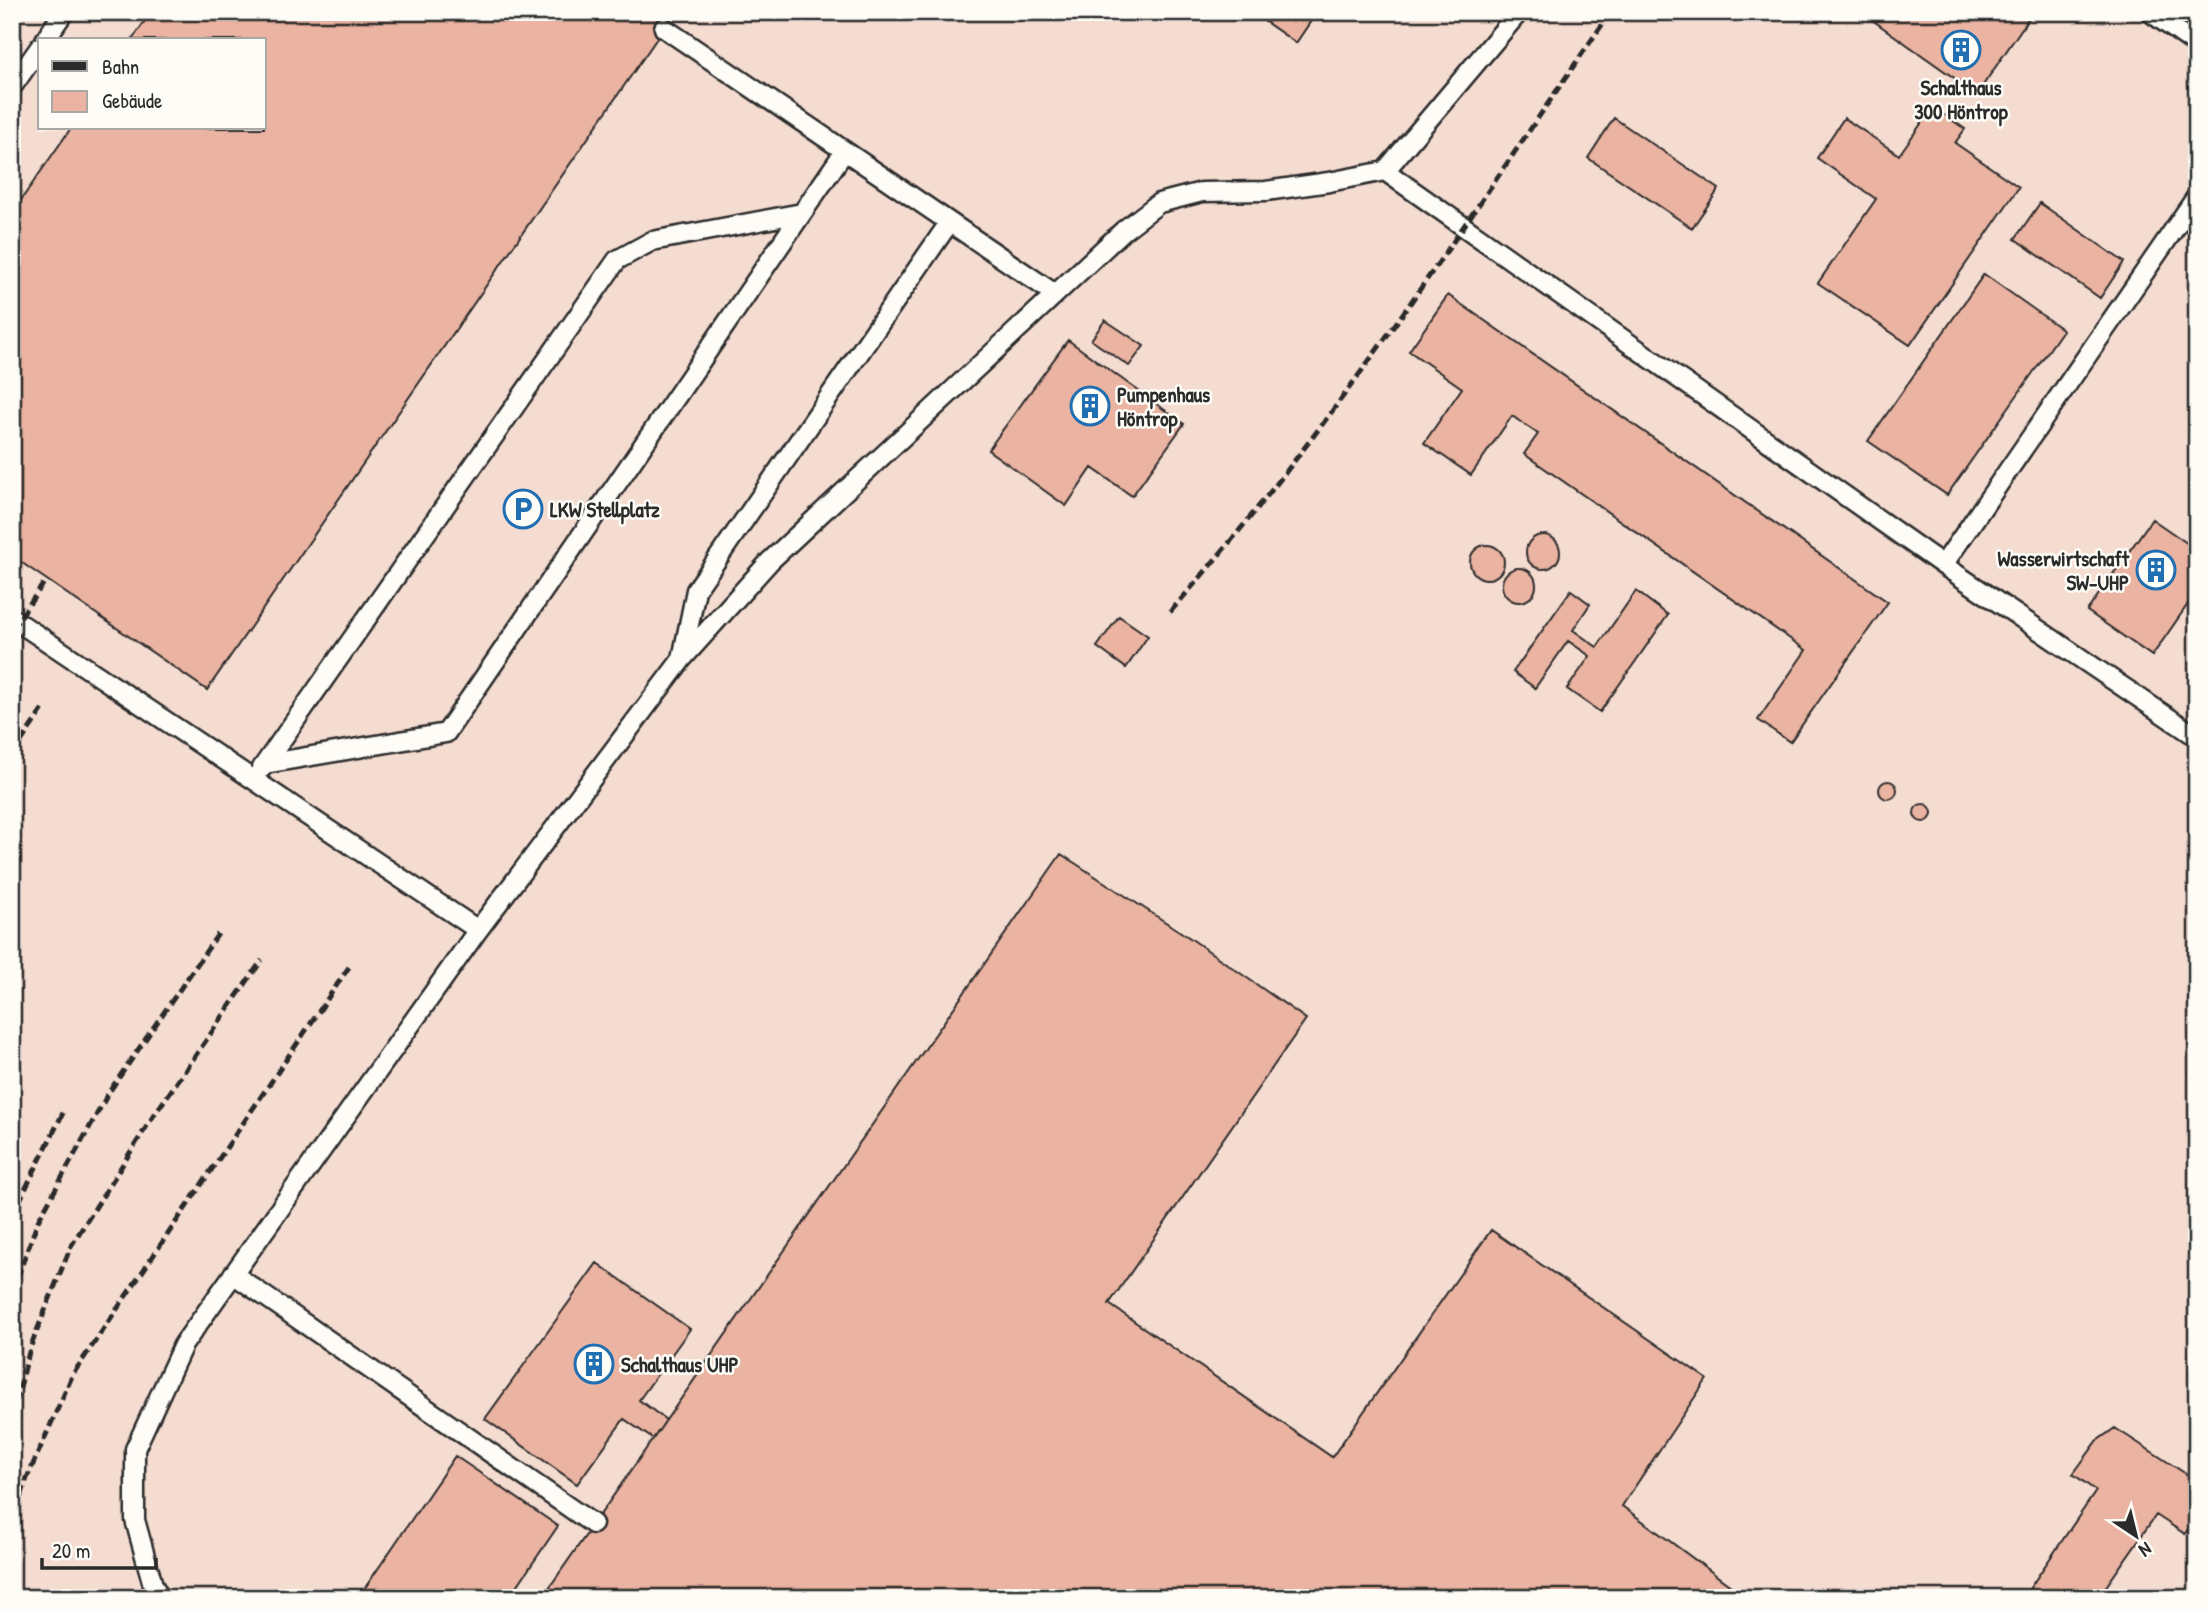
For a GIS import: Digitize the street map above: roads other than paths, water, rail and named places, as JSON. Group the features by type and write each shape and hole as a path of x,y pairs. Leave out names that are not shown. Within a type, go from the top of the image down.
{"lane":[{"path":"46,38 64,12"},
{"path":"160,1598 153,1585 135,1520 135,1448 183,1345 478,930 682,659 770,561 1124,230 1158,203 1202,192 1266,191 1385,171 1519,12"},
{"path":"2150,12 2197,45"},
{"path":"664,28 1055,294"},
{"path":"12,87 38,50"},
{"path":"265,764 446,733 844,152"},
{"path":"1385,171 1943,565 2197,737"},
{"path":"1943,565 2197,196"},
{"path":"252,778 265,764 617,260 652,241 802,214"},
{"path":"682,659 696,590 949,223"},
{"path":"12,618 478,930"},
{"path":"233,1274 593,1524"}],"railway":[{"path":"1170,612 1289,468 1345,394 1611,12"},
{"path":"12,629 46,580"},
{"path":"12,694 20,684"},
{"path":"12,755 45,706"},
{"path":"12,1292 38,1221 109,1092 220,931"},
{"path":"12,1418 30,1348 71,1246 152,1118 262,960"},
{"path":"12,1525 27,1478 73,1374 349,967"},
{"path":"12,1216 64,1111"}],"place":[{"name":"Schalthaus 300 Höntrop","path":"1961,50"},
{"name":"Pumpenhaus Höntrop","path":"1090,406"},
{"name":"LKW Stellplatz","path":"523,509"},
{"name":"Wasserwirtschaft SW-UHP","path":"2156,570"},
{"name":"Schalthaus UHP","path":"594,1364"}]}
